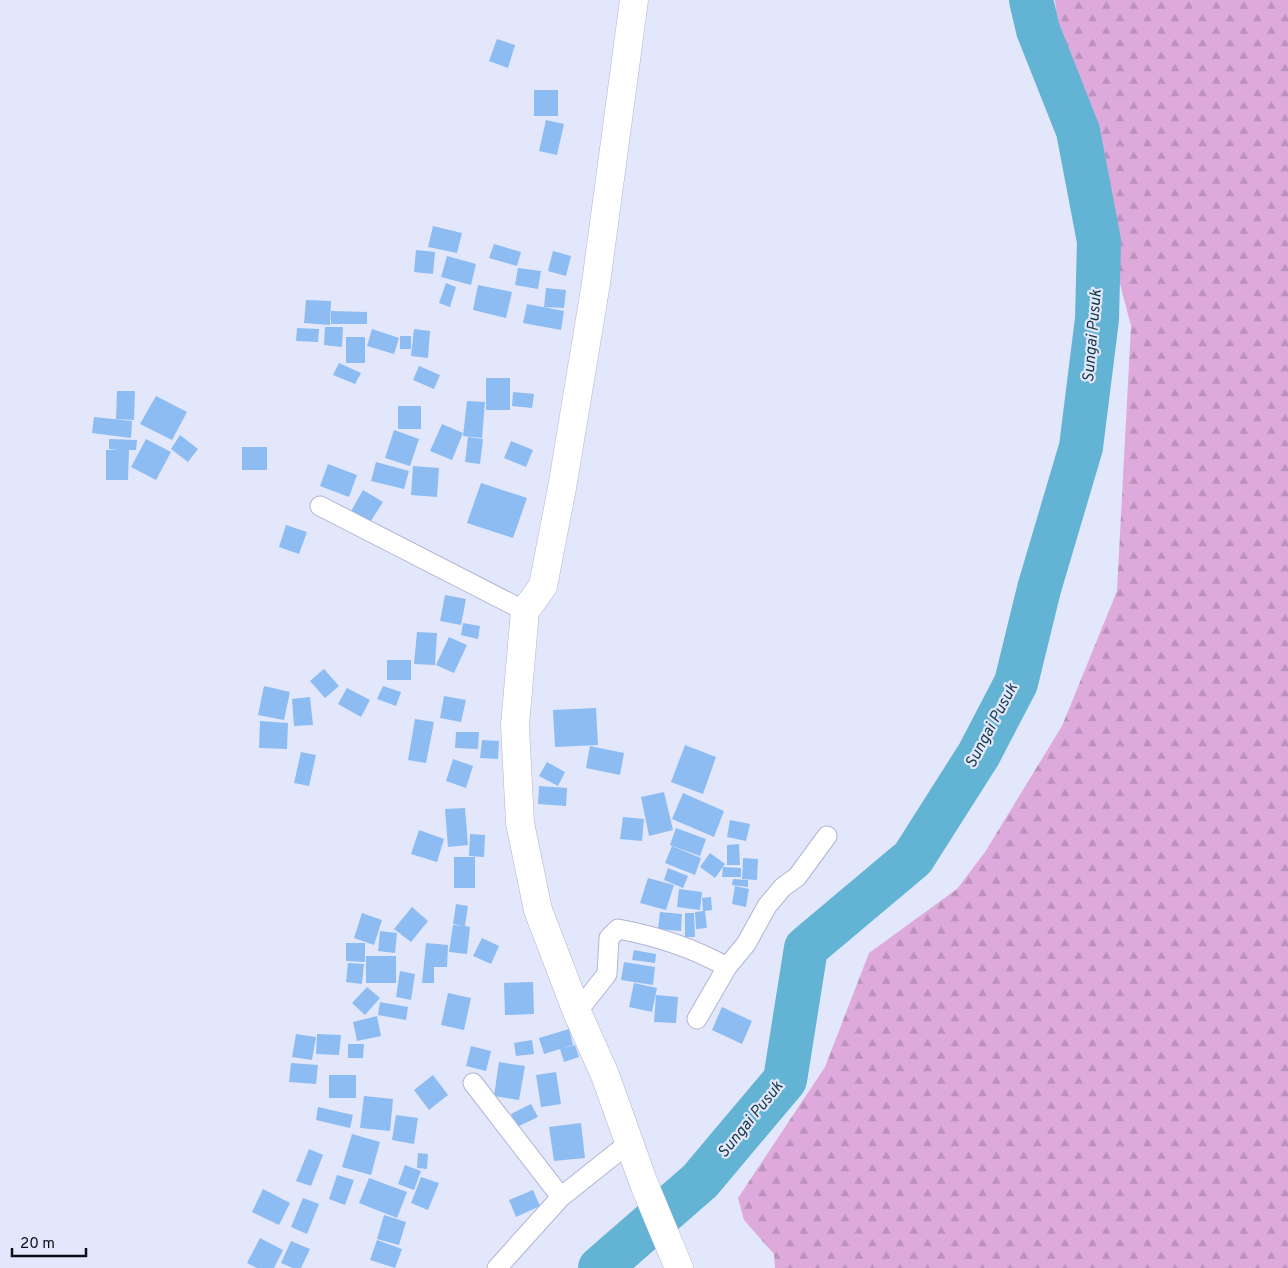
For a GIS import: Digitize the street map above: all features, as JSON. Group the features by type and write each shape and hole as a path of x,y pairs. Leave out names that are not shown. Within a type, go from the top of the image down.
{"main road":[{"path":"634,0 596,283 562,488 543,586 525,611 515,725 520,823 538,910 605,1075 644,1184 679,1268"}],"street":[{"path":"320,506 525,611"},
{"path":"697,1019 726,967 746,944 767,906 783,887 797,877 827,836"},
{"path":"578,1012 607,974 609,938 618,929 650,935 707,956 726,967"},
{"path":"473,1082 561,1197"},
{"path":"497,1268 561,1197 630,1142"}],"green space":[{"path":"1055,0 1288,0 1288,1268 775,1268 774,1254 744,1220 738,1198 825,1067 869,953 957,889 985,852 1062,726 1117,591 1131,326 1060,52"}],"building":[{"path":"497,39 515,45 508,68 489,61"},
{"path":"534,90 558,90 558,116 534,116"},
{"path":"546,120 564,124 557,155 539,151"},
{"path":"433,226 462,233 457,253 428,247"},
{"path":"494,244 521,252 517,266 489,258"},
{"path":"416,250 435,252 433,274 414,272"},
{"path":"553,251 571,256 566,276 548,271"},
{"path":"447,256 476,264 471,285 441,277"},
{"path":"518,268 541,271 538,289 515,285"},
{"path":"446,283 456,287 450,307 439,303"},
{"path":"478,285 512,292 506,318 473,310"},
{"path":"546,288 566,290 564,308 544,307"},
{"path":"306,300 331,301 330,325 304,323"},
{"path":"527,304 564,311 561,330 523,323"},
{"path":"331,311 367,312 367,324 331,324"},
{"path":"325,327 343,327 342,347 324,345"},
{"path":"297,328 319,329 318,342 296,341"},
{"path":"372,329 399,338 394,354 367,346"},
{"path":"414,329 430,331 428,358 411,356"},
{"path":"400,336 411,336 411,349 400,349"},
{"path":"346,337 365,337 365,363 346,363"},
{"path":"339,363 361,373 355,384 333,375"},
{"path":"419,366 440,375 434,389 413,380"},
{"path":"486,378 510,378 510,410 486,410"},
{"path":"117,391 135,391 134,420 116,419"},
{"path":"513,392 534,394 532,408 512,406"},
{"path":"156,396 187,412 172,440 140,424"},
{"path":"467,401 485,402 482,438 463,436"},
{"path":"398,406 421,406 421,429 398,429"},
{"path":"94,417 132,421 131,438 92,433"},
{"path":"442,424 463,433 452,460 430,451"},
{"path":"394,430 419,439 410,466 385,458"},
{"path":"180,435 198,449 188,462 171,449"},
{"path":"468,437 483,439 480,464 465,462"},
{"path":"109,439 137,440 136,450 129,450 128,480 106,480 106,450 118,450 109,449"},
{"path":"146,439 171,452 156,480 131,467"},
{"path":"511,441 533,450 526,467 504,458"},
{"path":"242,447 267,447 267,470 242,470"},
{"path":"376,462 409,471 404,489 371,481"},
{"path":"328,464 357,475 349,497 320,486"},
{"path":"413,466 439,468 437,497 411,495"},
{"path":"481,483 527,498 513,538 467,523"},
{"path":"363,490 383,502 369,524 350,513"},
{"path":"286,525 307,532 299,554 279,547"},
{"path":"445,595 466,599 461,625 440,621"},
{"path":"463,623 480,626 478,639 461,635"},
{"path":"417,632 437,633 435,665 414,664"},
{"path":"449,637 467,645 454,673 436,665"},
{"path":"387,660 411,660 411,680 387,680"},
{"path":"324,669 339,686 325,698 310,681"},
{"path":"264,686 290,692 284,720 258,715"},
{"path":"383,686 401,692 396,706 377,699"},
{"path":"347,688 370,700 361,717 338,704"},
{"path":"444,696 466,700 461,722 440,718"},
{"path":"310,697 313,725 294,726 292,699"},
{"path":"596,708 598,745 555,747 553,710"},
{"path":"415,719 434,722 426,763 408,760"},
{"path":"260,721 288,723 287,749 259,748"},
{"path":"456,732 479,732 478,749 455,748"},
{"path":"482,740 499,741 498,759 480,758"},
{"path":"685,745 716,757 703,794 671,782"},
{"path":"590,746 624,753 620,775 586,768"},
{"path":"301,752 316,755 309,786 294,783"},
{"path":"453,759 473,766 466,788 446,781"},
{"path":"547,762 565,772 558,786 539,776"},
{"path":"539,786 567,788 566,806 538,804"},
{"path":"664,792 673,830 649,836 641,797"},
{"path":"683,793 724,811 714,837 672,819"},
{"path":"465,808 468,845 448,847 445,809"},
{"path":"623,817 644,819 642,841 620,839"},
{"path":"730,820 750,824 746,841 727,837"},
{"path":"676,828 706,839 700,856 670,845"},
{"path":"419,830 444,839 437,862 411,854"},
{"path":"470,834 485,835 484,857 469,856"},
{"path":"739,844 740,865 727,865 727,845"},
{"path":"672,846 701,858 695,875 665,863"},
{"path":"710,853 725,864 715,878 700,867"},
{"path":"454,857 475,857 475,888 454,888"},
{"path":"743,858 758,859 757,880 742,879"},
{"path":"723,867 741,868 741,877 722,877"},
{"path":"668,868 688,876 683,888 664,880"},
{"path":"648,878 674,885 666,910 640,903"},
{"path":"733,879 748,880 748,887 732,885"},
{"path":"735,886 749,889 746,907 732,904"},
{"path":"679,889 702,892 700,910 677,907"},
{"path":"711,897 712,910 705,911 707,928 696,929 695,912 703,911 702,898"},
{"path":"456,904 468,906 465,926 470,927 467,954 449,952 453,925 463,926 453,924"},
{"path":"412,907 428,921 411,942 394,929"},
{"path":"660,912 682,914 681,931 658,929"},
{"path":"362,913 382,920 374,945 354,938"},
{"path":"685,913 694,913 695,937 685,937"},
{"path":"380,931 397,933 395,953 378,951"},
{"path":"482,938 499,946 491,964 473,956"},
{"path":"346,943 365,943 365,962 346,961"},
{"path":"426,943 448,945 447,967 434,967 434,983 422,983"},
{"path":"634,950 656,954 655,963 632,960"},
{"path":"366,956 396,956 396,983 366,983"},
{"path":"624,962 655,967 653,985 621,980"},
{"path":"348,963 364,964 362,984 346,982"},
{"path":"400,971 415,974 411,1000 396,997"},
{"path":"533,982 534,1014 505,1015 504,983"},
{"path":"634,983 657,988 652,1012 629,1007"},
{"path":"367,987 380,998 365,1015 352,1003"},
{"path":"448,993 471,998 464,1030 441,1025"},
{"path":"656,995 678,997 676,1023 654,1022"},
{"path":"380,1002 408,1007 406,1020 378,1015"},
{"path":"722,1007 752,1021 742,1044 712,1030"},
{"path":"377,1016 381,1036 357,1041 353,1022"},
{"path":"569,1029 573,1045 544,1054 539,1038"},
{"path":"296,1034 316,1037 312,1060 292,1057"},
{"path":"317,1034 341,1035 339,1055 316,1054"},
{"path":"532,1040 534,1054 516,1056 514,1043"},
{"path":"348,1044 364,1044 363,1058 348,1058"},
{"path":"575,1045 579,1057 564,1062 560,1049"},
{"path":"471,1046 491,1051 486,1071 466,1066"},
{"path":"499,1062 525,1066 519,1100 494,1096"},
{"path":"291,1063 318,1065 316,1084 289,1082"},
{"path":"556,1072 561,1104 541,1107 536,1075"},
{"path":"329,1075 356,1075 356,1098 329,1098"},
{"path":"433,1075 448,1095 429,1110 414,1090"},
{"path":"364,1096 393,1099 390,1131 360,1128"},
{"path":"531,1104 538,1117 517,1127 511,1114"},
{"path":"318,1107 353,1115 350,1128 316,1120"},
{"path":"396,1115 418,1118 414,1144 392,1140"},
{"path":"581,1123 585,1158 554,1161 549,1127"},
{"path":"352,1134 380,1142 371,1175 342,1167"},
{"path":"309,1149 323,1155 311,1186 296,1181"},
{"path":"418,1153 428,1154 427,1169 417,1168"},
{"path":"405,1165 421,1171 414,1190 398,1184"},
{"path":"337,1175 354,1180 345,1205 329,1199"},
{"path":"421,1177 439,1183 428,1210 411,1203"},
{"path":"369,1178 407,1192 397,1218 359,1203"},
{"path":"263,1189 290,1203 279,1225 252,1212"},
{"path":"533,1190 540,1206 516,1217 509,1200"},
{"path":"303,1198 319,1204 307,1234 291,1227"},
{"path":"384,1215 406,1222 399,1245 377,1239"},
{"path":"260,1238 283,1250 274,1268 257,1268 247,1263"},
{"path":"377,1240 402,1249 395,1268 370,1260"},
{"path":"291,1241 310,1249 301,1268 293,1268 281,1263"}],"waterway":[{"name":"Sungai Pusuk","path":"600,1268 700,1181 785,1080 806,948 913,858 979,754 1016,683 1039,589 1081,447 1097,319 1099,241 1078,131 1038,30 1031,0"}]}
